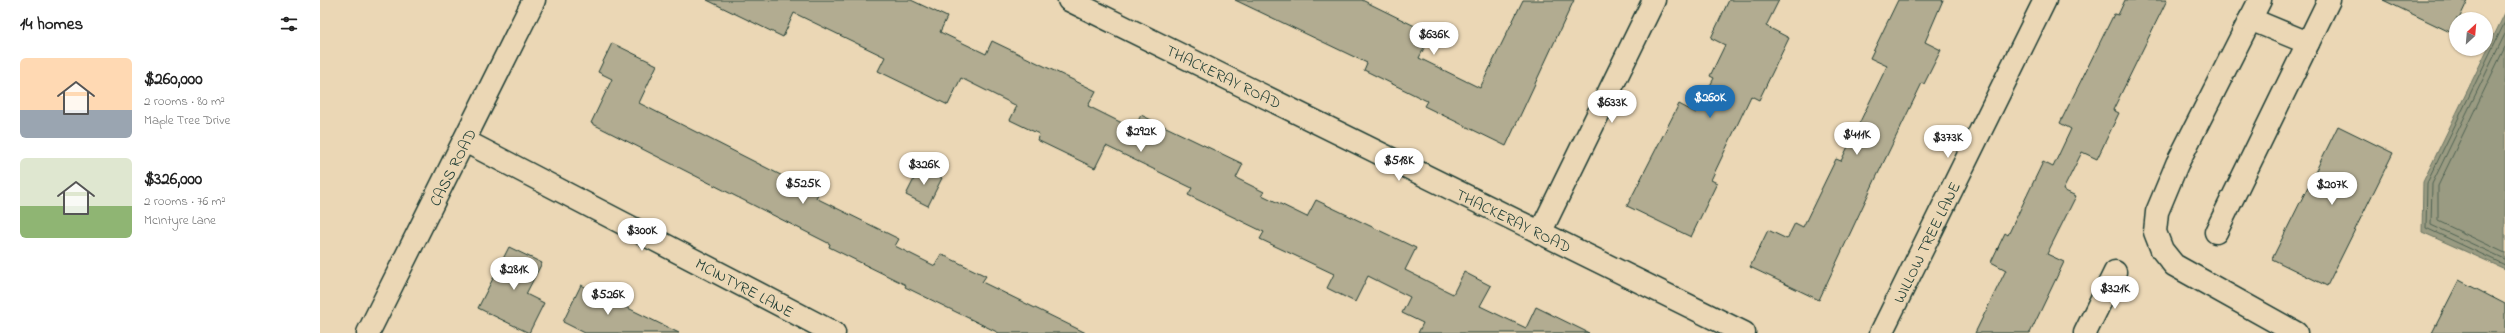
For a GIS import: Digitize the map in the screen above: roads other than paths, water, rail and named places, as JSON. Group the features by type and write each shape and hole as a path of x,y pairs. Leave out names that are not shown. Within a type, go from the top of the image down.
{"street":[{"name":"CASS ROAD","path":"368,333 534,0"},
{"name":"THACKERAY ROAD","path":"1069,0 1744,333"},
{"path":"1540,233 1654,0"},
{"name":"WILLOW TREE LANE","path":"1881,333 2045,0"},
{"path":"2260,0 2177,164 2157,212 2155,232 2162,250 2174,265 2296,333"},
{"path":"2216,232 2329,0"},
{"path":"2250,19 2308,44"},
{"name":"MCINTYRE LANE","path":"465,141 834,333"},
{"path":"2085,333 2115,272"}],"water":[{"path":"2505,13 2505,269 2422,232 2423,182 2484,56 2493,56 2493,38"}]}
